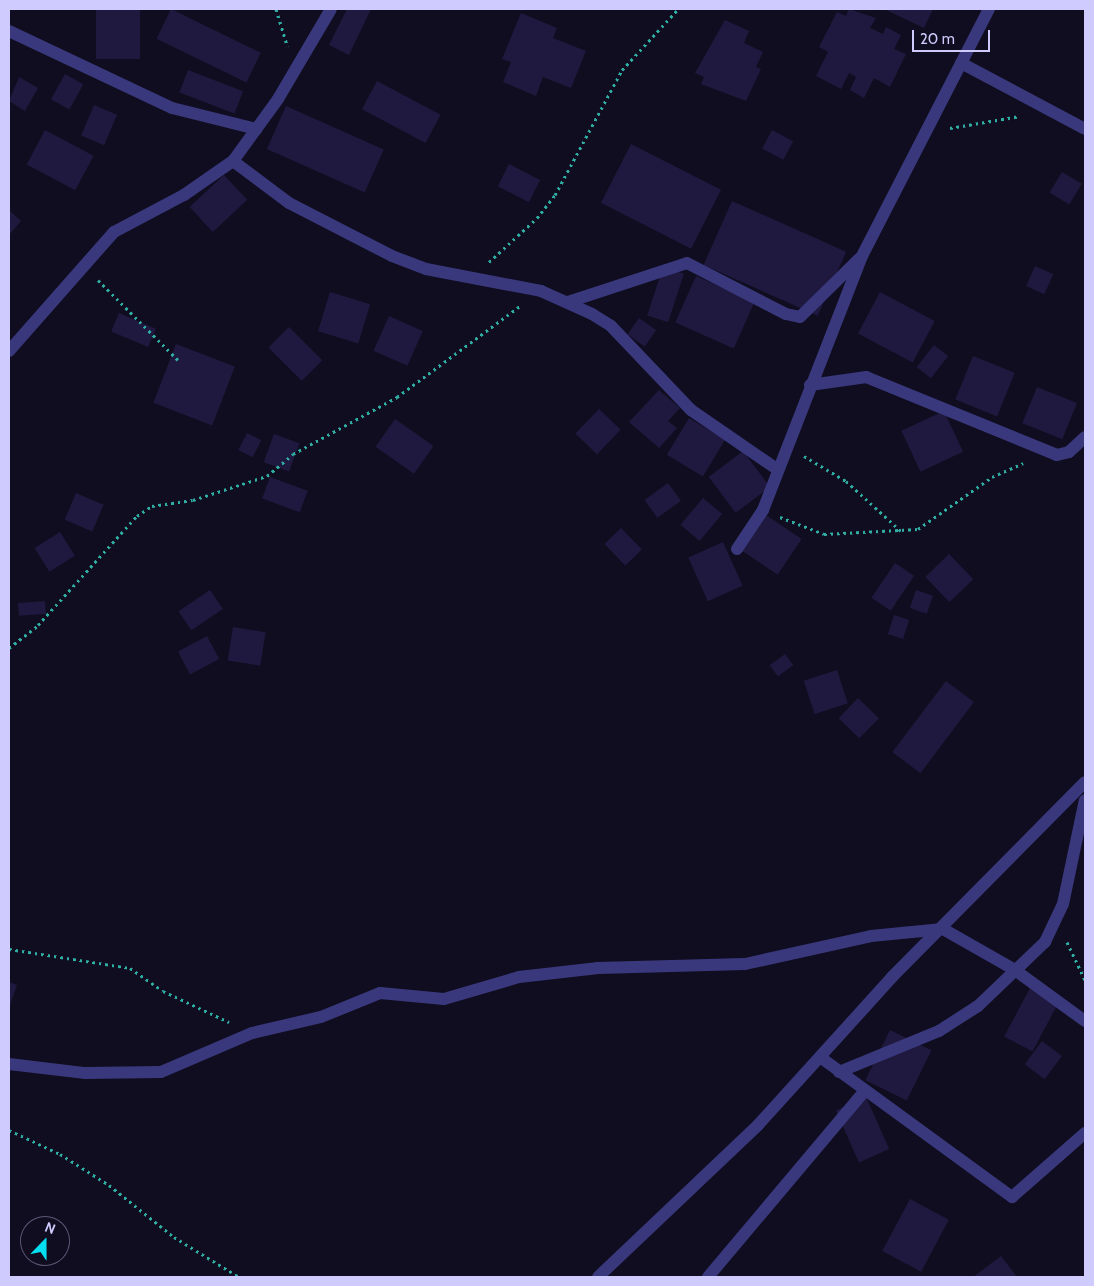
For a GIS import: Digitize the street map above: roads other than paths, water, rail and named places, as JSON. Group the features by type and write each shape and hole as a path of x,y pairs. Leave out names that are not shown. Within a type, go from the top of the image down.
{"street":[{"path":"9,351 82,263 114,232 184,196 233,161 295,73 330,9"},
{"path":"737,549 763,510 777,469 862,256 922,135 989,9"},
{"path":"9,31 172,108 256,129"},
{"path":"961,63 1085,129"},
{"path":"233,161 289,202 354,238 426,269 468,275 541,291 568,302 611,326 691,410 777,469"},
{"path":"568,302 687,263 786,314 800,317 862,256"},
{"path":"810,385 866,377 1045,453 1069,452 1085,437"},
{"path":"598,1277 758,1124 1085,782"},
{"path":"839,1072 939,1031 978,1006 1056,926 1085,800"},
{"path":"9,1064 85,1073 161,1072 252,1033 320,1017 380,993 444,999 519,977 598,968 745,964 871,936 943,929 1015,970 1085,1021"},
{"path":"820,1057 864,1092 1012,1196 1085,1133"},
{"path":"708,1277 864,1092"}]}
